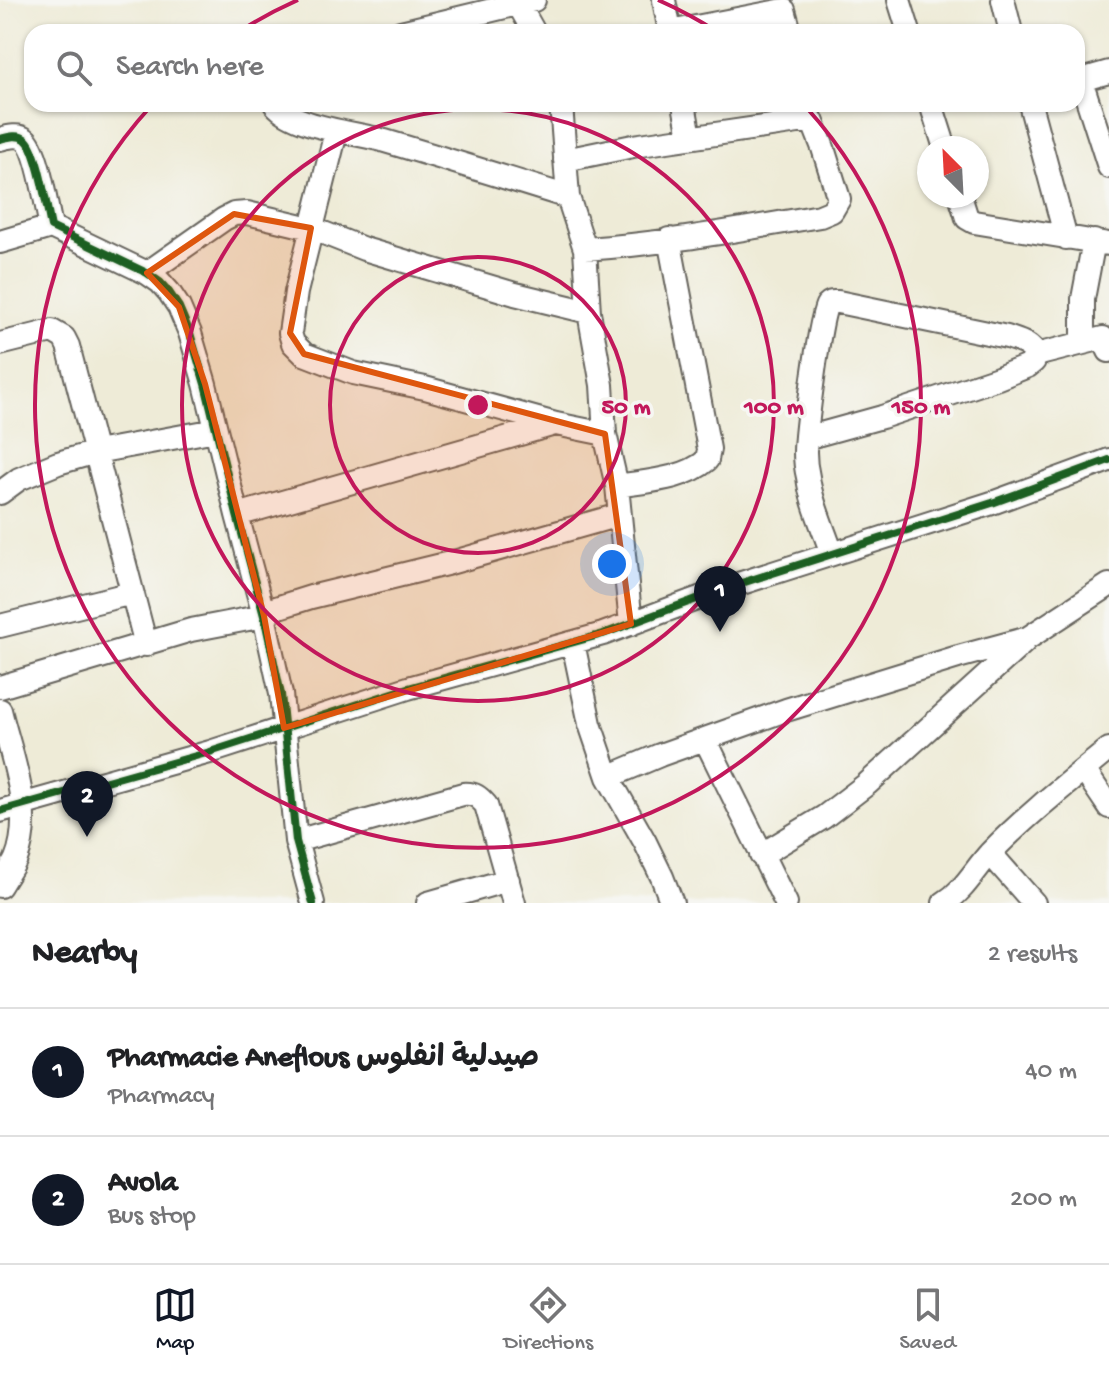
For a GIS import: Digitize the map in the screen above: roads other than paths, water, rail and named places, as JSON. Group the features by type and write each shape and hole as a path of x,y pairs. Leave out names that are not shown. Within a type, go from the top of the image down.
{"street":[{"path":"664,0 668,24"},
{"path":"899,0 906,24"},
{"path":"1003,0 1009,24"},
{"path":"434,24 523,2 531,24"},
{"path":"703,24 783,5"},
{"path":"1085,78 1109,72"},
{"path":"1085,97 1109,167"},
{"path":"283,112 336,132 373,138 568,197"},
{"path":"562,112 568,197 585,249 589,312 602,385 605,434 617,486 631,624"},
{"path":"685,112 690,137"},
{"path":"565,160 810,112 839,199 832,211 820,216 741,230 585,249"},
{"path":"934,112 941,136"},
{"path":"1032,112 1066,238"},
{"path":"336,132 296,292 290,333 293,343 304,354 353,373 605,434"},
{"path":"0,139 18,137 29,144 36,159 51,227"},
{"path":"964,208 967,218 974,222 1102,242 1083,299 1083,343"},
{"path":"147,273 217,224 234,214 247,213 311,228 364,249 515,294 589,312"},
{"path":"0,242 51,227 147,273 160,282 179,307 205,384 264,616 281,694 296,841 313,903"},
{"path":"617,486 691,470 707,460 707,437 669,239"},
{"path":"806,438 882,417 998,378 1028,366 1036,355 1023,342 1007,337 831,302 824,311 806,438 805,454 810,490 832,554"},
{"path":"0,344 52,331 64,338 68,346 146,645"},
{"path":"1036,355 1103,338 1109,351"},
{"path":"237,515 556,424"},
{"path":"0,493 39,469 96,452 216,430"},
{"path":"0,811 144,771 408,688 573,643 726,588 992,503 1109,460"},
{"path":"0,687 191,630 264,616 276,608 311,597 462,560 619,515"},
{"path":"761,855 824,817 867,784 1028,638 1109,585"},
{"path":"0,626 132,593"},
{"path":"608,777 705,739 856,688 1028,638"},
{"path":"573,643 590,724 608,777 645,842 672,903"},
{"path":"0,710 24,804 23,836 16,859 0,886"},
{"path":"705,739 786,903"},
{"path":"944,903 990,853 1050,797 1109,749"},
{"path":"1084,770 1109,807"},
{"path":"296,841 471,793 479,796 486,805 514,903"},
{"path":"990,853 1034,903"},
{"path":"428,903 508,880"}],"place":[{"name":"Pharmacie Aneflous صيدلية انفلوس","path":"720,632"},
{"name":"Avola","path":"87,837"}]}
